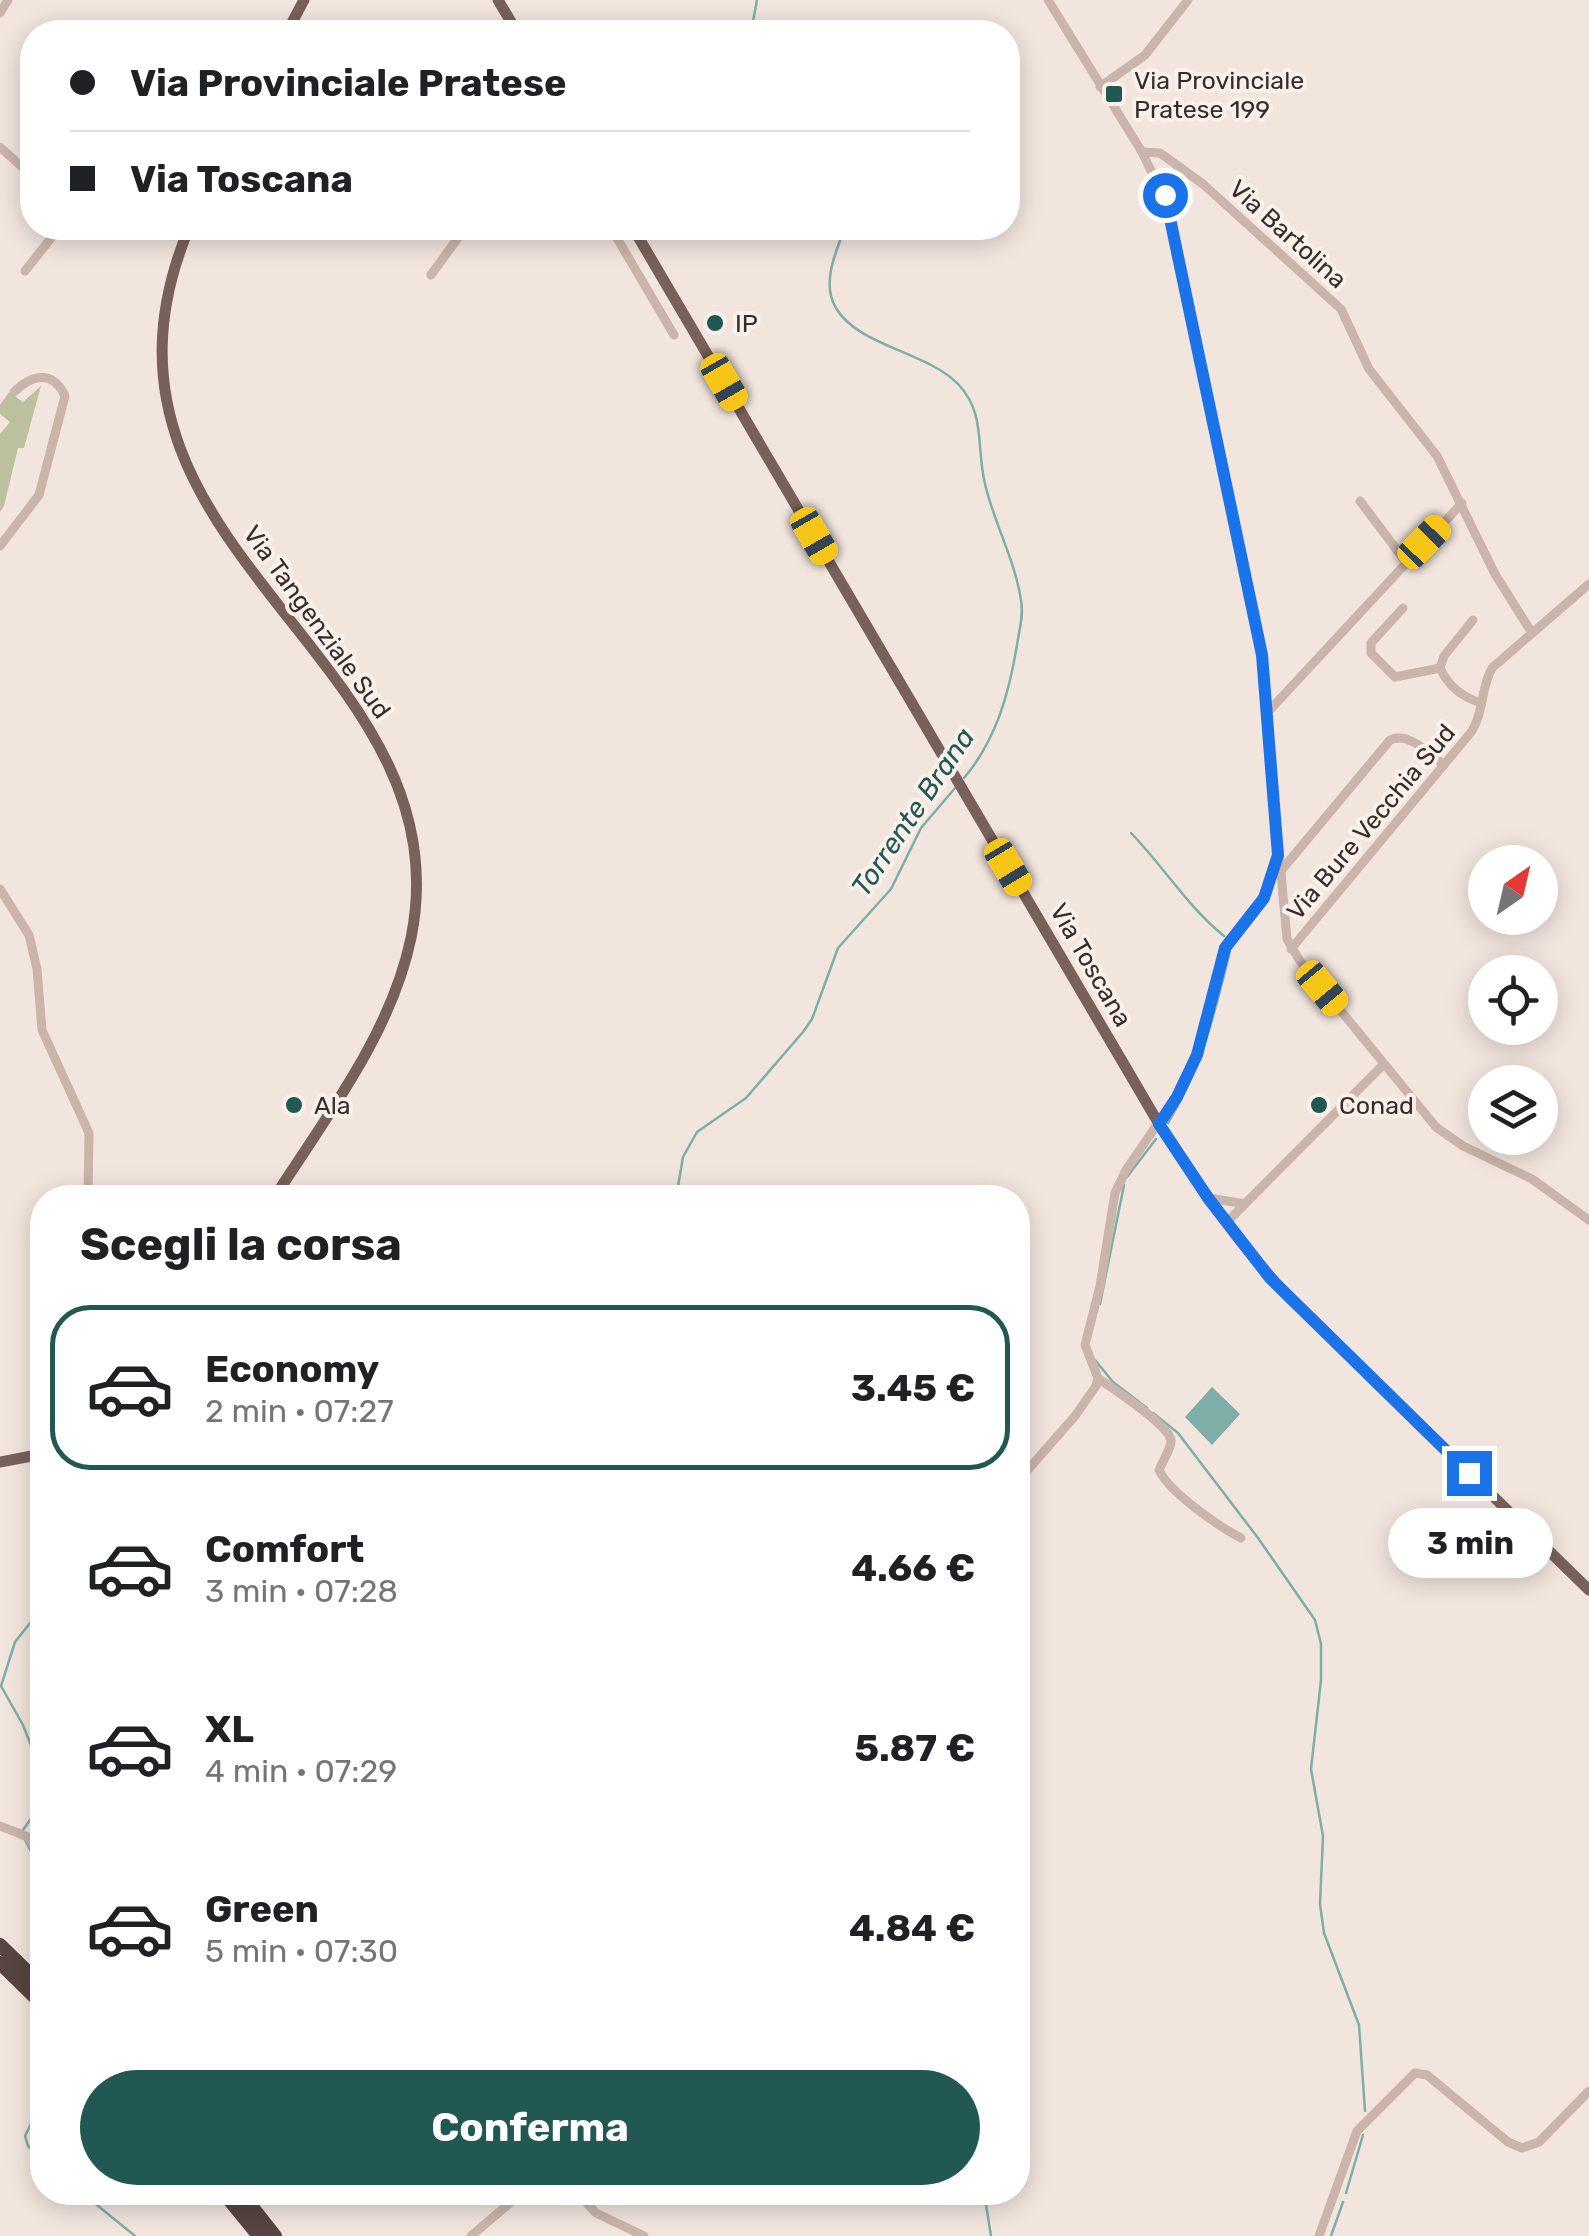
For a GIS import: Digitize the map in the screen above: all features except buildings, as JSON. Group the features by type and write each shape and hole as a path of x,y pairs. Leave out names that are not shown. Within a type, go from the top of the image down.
{"highway":[{"path":"0,1945 30,1974"},
{"path":"0,1963 30,1992"},
{"path":"234,2205 259,2236"},
{"path":"250,2205 275,2236"}],"main road":[{"name":"Via Tangenziale Sud","path":"185,240 172,274 161,341 163,384 172,431 209,510 258,580 333,674 382,753 400,796 414,852 413,922 397,986 350,1080 282,1185"},
{"name":"Via Toscana","path":"640,240 1159,1124 1208,1198 1286,1294 1589,1590"},
{"path":"0,1462 30,1456"}],"street":[{"path":"0,12 8,0"},
{"path":"1048,0 1142,152 1169,208 1253,606 1267,712 1286,932 1291,949 1423,1114 1446,1135 1532,1180 1589,1220"},
{"path":"1100,87 1145,55 1188,0"},
{"path":"0,147 20,165"},
{"name":"Via Bartolina","path":"1142,152 1160,153 1203,184 1341,309 1368,369 1437,456 1501,586 1532,632"},
{"path":"25,270 50,240"},
{"path":"431,276 455,240"},
{"path":"618,240 674,335"},
{"path":"0,546 39,496 65,399 60,387 36,376 14,392"},
{"path":"1360,501 1406,562"},
{"path":"1267,712 1462,504"},
{"name":"Via Bure Vecchia Sud","path":"1291,949 1475,728 1492,668 1589,584"},
{"path":"1404,608 1371,643 1371,653 1395,676 1440,668"},
{"path":"1473,620 1444,656 1440,668 1458,692 1482,703"},
{"path":"1280,872 1390,740 1403,737 1444,765"},
{"path":"1240,1538 1165,1480 1160,1470 1169,1437 1098,1378 1085,1344 1100,1286 1115,1193 1126,1170 1177,1097 1197,1055 1225,948 1264,898 1278,855"},
{"path":"0,889 29,935 37,968 42,1030 90,1133 88,1185"},
{"path":"1226,1223 1384,1064"},
{"path":"1208,1198 1246,1204"},
{"path":"1030,1467 1086,1401 1098,1378"},
{"path":"0,1826 22,1835 30,1845"},
{"path":"1319,2236 1357,2131 1415,2072 1427,2075 1508,2142 1522,2148 1539,2142 1589,2091"},
{"path":"471,2236 508,2205"},
{"path":"588,2205 596,2213 644,2236"}],"green space":[{"path":"41,386 24,448 18,448 0,512 0,434 10,422 0,414 0,405 9,392 23,402"}],"water":[{"path":"1212,1387 1240,1414 1212,1445 1185,1417"}],"waterway":[{"name":"Torrente Brana","path":"753,20 757,0"},
{"name":"Torrente Brana","path":"840,240 830,289 836,308 846,321 945,373 967,395 976,419 989,499 1018,585 1022,617 1005,699 985,748 964,778"},
{"name":"Torrente Brana","path":"678,1185 683,1157 697,1132 746,1098 803,1032 812,1019 838,948 891,889 921,828 955,788"},
{"path":"1131,833 1198,912 1224,936"},
{"path":"1168,1123 1199,1060 1230,951"},
{"path":"1127,1177 1156,1139"},
{"path":"1100,1304 1124,1185"},
{"path":"1095,1360 1113,1382 1147,1408"},
{"path":"1153,1413 1178,1433 1315,1620 1321,1644 1321,1680 1311,1769 1323,1836 1320,1904 1324,1933 1359,2025 1365,2111"},
{"path":"30,1623 15,1642 1,1686 30,1743"},
{"path":"23,1830 30,1820"},
{"path":"24,1838 30,1849"},
{"path":"30,2126 25,2136 30,2148"},
{"path":"1346,2193 1363,2135"},
{"path":"1331,2236 1343,2202"},
{"path":"97,2205 135,2236"},
{"name":"Torrente Brana","path":"986,2205 991,2236"}],"place":[{"name":"Via Provinciale Pratese 199","path":"1114,94"},
{"name":"IP","path":"715,323"},
{"name":"Ala","path":"294,1105"},
{"name":"Conad","path":"1319,1105"}],"route":[{"path":"1165,195 1262,655 1278,855 1264,898 1225,948 1197,1055 1159,1124 1208,1198 1270,1278 1469,1473"}]}
